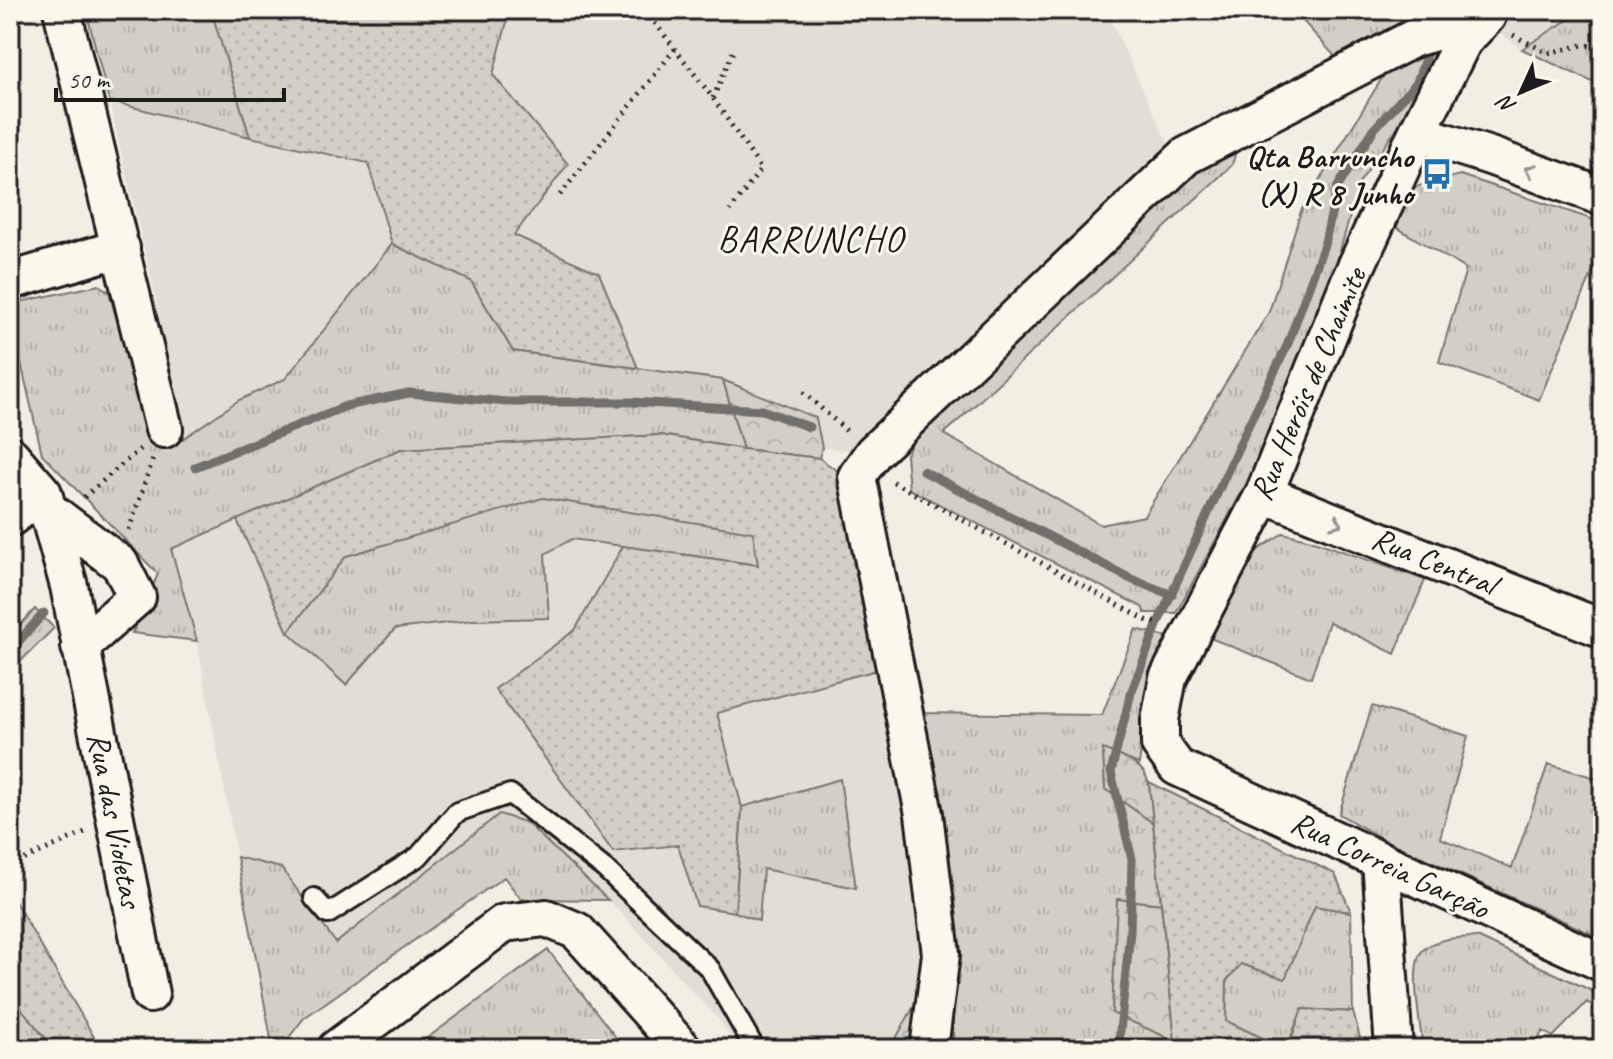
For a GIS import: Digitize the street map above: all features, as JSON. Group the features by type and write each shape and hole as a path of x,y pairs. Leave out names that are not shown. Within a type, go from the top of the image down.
{"street":[{"path":"62,10 164,429"},
{"path":"929,1049 941,954 924,814 857,476 873,453 1186,156 1414,38 1480,18"},
{"name":"Rua Heróis de Chaimite","path":"1177,767 1160,744 1160,720 1168,678 1264,494 1351,278 1417,133 1463,41 1480,18"},
{"path":"1417,133 1603,197"},
{"path":"10,281 121,248"},
{"name":"Rua das Violetas","path":"10,455 50,507 120,564 137,597 80,647"},
{"name":"Rua Central","path":"1264,494 1603,629"},
{"path":"10,518 50,507"},
{"name":"Rua das Violetas","path":"50,507 69,586 150,994"},
{"name":"Rua Correia Garção","path":"1177,767 1603,963"},
{"path":"1381,861 1394,1049"},
{"path":"336,1049 504,923 546,918 577,931 683,1049"}],"lane":[{"path":"314,898 328,914 419,856 457,812 510,794 605,869 710,969 755,1049"}],"path":[{"path":"645,10 713,98 761,169 730,211"},
{"path":"1480,18 1548,53 1583,45 1603,47"},
{"path":"560,195 675,49"},
{"path":"713,98 734,50"},
{"path":"803,392 873,453 895,485 1146,620"},
{"path":"50,507 164,429"},
{"path":"120,564 136,504 164,429"},
{"path":"10,866 115,819"}],"shaded area":[{"path":"510,10 666,10 674,17 682,10 1106,10 1181,172 923,422 906,455 822,448 816,418 723,380 638,368 599,273 513,235 493,74"},
{"path":"1468,10 1583,10 1522,49"},
{"path":"109,101 368,163 392,244 285,379 239,400 181,440 156,298"},
{"path":"237,520 288,632 346,684 395,629 473,620 549,618 545,554 572,539 623,546 575,630 495,689 678,845 697,905 735,912 758,921 763,869 839,779 742,807 717,713 903,663 947,902 953,1016 922,992 890,1049 737,1049 723,1025 619,911 527,823 499,814 335,944 281,868 237,857 197,641 171,549"}],"green space":[{"path":"86,10 211,10 250,137 109,101"},
{"path":"211,10 510,10 493,75 568,164 514,235 599,273 638,368 513,351 471,281 392,244 368,163 250,137"},
{"path":"1293,10 1441,10 1340,62"},
{"path":"1583,10 1603,10 1603,87 1522,49"},
{"path":"1450,40 1416,100 1360,182 1329,288 1251,475 1176,613 1145,613 1142,607 909,489 906,455 923,422 1181,172 1240,137 1232,165 944,434 1101,525 1144,516 1269,312 1301,211 1393,60"},
{"path":"1460,175 1603,223 1603,248 1539,400 1439,362 1466,269 1396,227 1411,188"},
{"path":"392,244 471,281 513,351 723,380 743,449 661,435 401,449 171,549 197,641 132,633 158,574 42,454 10,304 99,285 109,292 145,416 181,440 239,400 285,379"},
{"path":"723,380 816,418 822,448 819,458 743,449"},
{"path":"661,435 819,458 869,493 903,663 717,713 742,807 735,912 697,906 678,845 613,852 495,689 575,630 623,546 758,565 753,532 543,498 346,556 288,632 237,520 401,449"},
{"path":"543,497 753,532 759,565 572,539 545,554 549,618 473,620 395,629 346,685 288,632 346,556"},
{"path":"1283,533 1425,580 1395,654 1329,622 1311,678 1210,638 1258,550"},
{"path":"35,609 54,628 10,672 10,636"},
{"path":"1136,629 1167,637 1153,671 1139,764 1103,750 1105,789 1153,823 1161,904 1118,899 1112,1012 1175,1041 1164,1049 953,1049 947,902 914,713 1102,715"},
{"path":"1372,706 1468,736 1440,838 1512,868 1548,764 1603,780 1603,939 1385,840 1339,814"},
{"path":"1103,749 1131,762 1145,774 1153,823 1105,789"},
{"path":"840,779 856,888 763,869 759,921 735,912 742,807"},
{"path":"1149,782 1335,874 1351,912 1315,906 1285,979 1241,964 1227,980 1226,1021 1286,1049 1164,1049 1175,1041"},
{"path":"499,814 527,823 608,900 521,899 504,877 304,1018 280,1049 273,1049 237,857 281,868 336,943"},
{"path":"10,893 101,1049 54,1049 16,1002 10,1003"},
{"path":"1117,899 1161,904 1175,1041 1112,1013"},
{"path":"1315,906 1351,912 1353,1012 1302,1009 1286,1049 1226,1021 1227,980 1241,964"},
{"path":"1477,937 1603,996 1603,1012 1587,1002 1553,1037 1543,1031 1531,1049 1423,1049 1416,982 1419,957 1423,950 1435,943"},
{"path":"548,950 625,1049 412,1049"},
{"path":"922,992 953,1016 953,1049 890,1049"},
{"path":"16,1001 54,1049 10,1049 10,1003"},
{"path":"1302,1009 1353,1012 1363,1049 1288,1049"}],"waterway":[{"path":"1127,1049 1119,1041 1130,932 1132,859 1111,772 1131,693 1158,623 1287,346 1325,242 1337,188 1374,129 1417,82 1430,44"},
{"path":"195,467 346,406 409,393 507,402 632,402 762,410 809,427"},
{"path":"923,471 1131,579 1172,595"},
{"path":"10,651 44,613"}],"place":[{"name":"Qta Barruncho (X) R 8 Junho","path":"1437,174"}],"district":[{"name":"BARRUNCHO","path":"811,239"}]}
